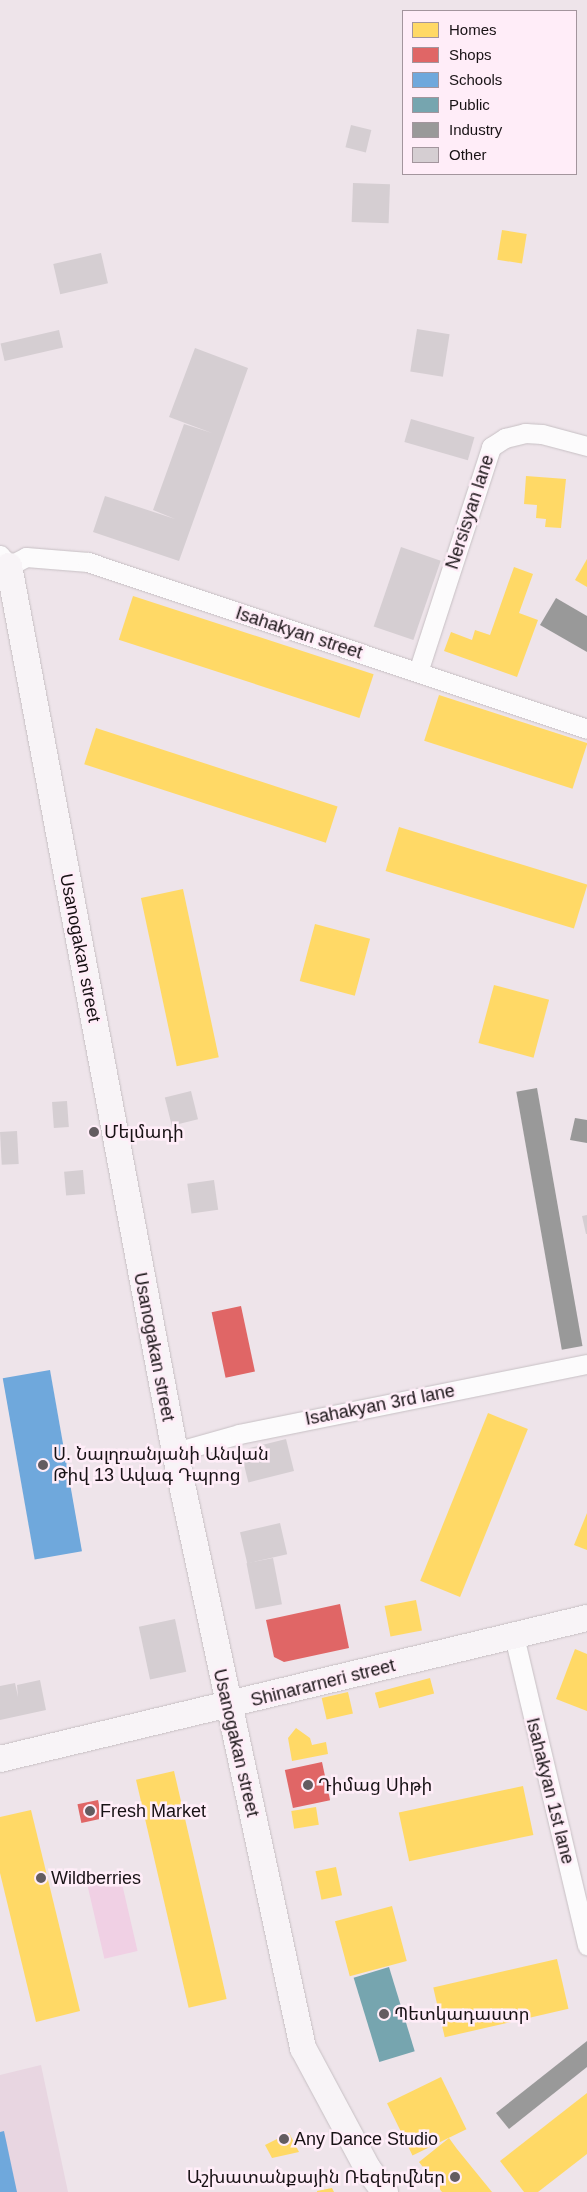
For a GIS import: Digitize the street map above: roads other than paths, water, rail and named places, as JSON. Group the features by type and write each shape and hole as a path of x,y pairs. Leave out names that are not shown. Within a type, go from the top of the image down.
{"street":[{"name":"Nersisyan lane","path":"418,672 491,447 505,438 525,433 542,434 587,446"},
{"name":"Isahakyan street","path":"4,561 26,557 88,562 587,729"},
{"name":"Usanogakan street","path":"4,561 175,1452 227,1706 294,1999 302,2048 361,2157 385,2192"},
{"name":"Isahakyan 3rd lane","path":"175,1452 238,1434 587,1364"},
{"name":"Shinararneri street","path":"0,1759 587,1618"},
{"name":"Isahakyan 1st lane","path":"514,1636 587,1945"}],"place":[{"name":"Մելմադի","path":"94,1132"},
{"name":"Ս. Նալղռանյանի Անվան Թիվ 13 Ավագ Դպրոց","path":"43,1465"},
{"name":"Դիմաց Սիթի","path":"308,1785"},
{"name":"Fresh Market","path":"90,1811"},
{"name":"Wildberries","path":"41,1878"},
{"name":"Պետկադաստր","path":"384,2014"},
{"name":"Any Dance Studio","path":"284,2139"},
{"name":"Աշխատանքային Ռեզերվներ","path":"455,2177"}]}
